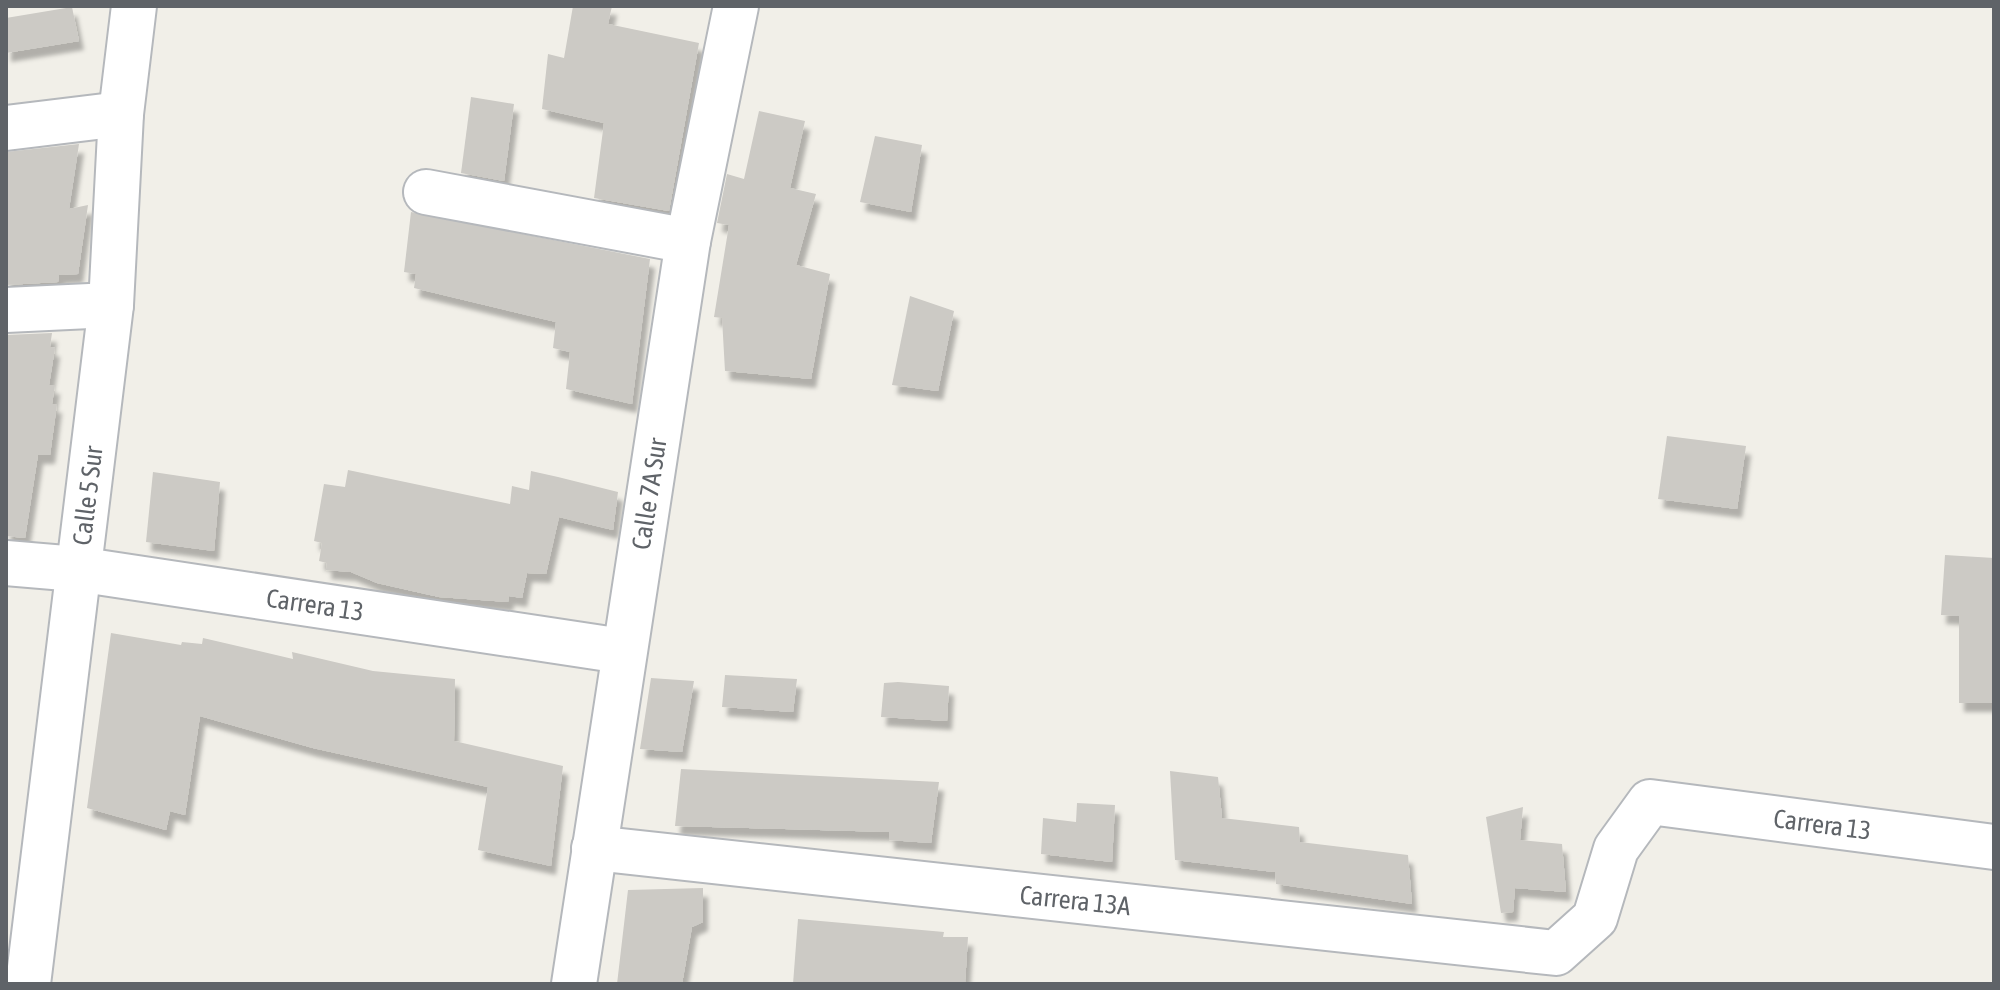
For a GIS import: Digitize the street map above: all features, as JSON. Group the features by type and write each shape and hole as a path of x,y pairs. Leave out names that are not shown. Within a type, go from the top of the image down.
{"street":[{"name":"Calle 5 Sur","path":"28,984 111,305 121,114 134,6"},
{"name":"Calle 7A Sur","path":"574,984 622,651 688,241 736,6"},
{"path":"6,128 121,114"},
{"path":"426,192 688,241"},
{"path":"6,310 111,305"},
{"name":"Carrera 13","path":"6,563 77,569 622,651"},
{"name":"Carrera 13","path":"1556,953 1595,918 1616,849 1650,802 1994,847"},
{"name":"Carrera 13A","path":"594,848 1556,953"}],"building":[{"path":"573,6 612,6 608,24 699,43 669,211 594,198 604,123 542,109 548,54 564,58"},
{"path":"72,7 79,41 6,53 6,18"},
{"path":"471,97 514,104 504,181 461,173"},
{"path":"759,111 805,121 790,188 816,194 796,265 830,274 811,379 725,371 722,318 714,317 729,225 717,223 727,174 744,179"},
{"path":"875,136 922,145 911,212 860,202"},
{"path":"79,144 69,209 88,205 78,274 59,275 58,282 6,285 6,152"},
{"path":"411,212 650,259 632,404 566,389 570,352 553,348 556,322 414,288 416,274 404,272"},
{"path":"910,296 954,311 938,391 892,385"},
{"path":"52,333 50,347 55,348 49,385 55,385 52,404 57,404 50,455 38,455 25,538 6,536 6,335"},
{"path":"1667,436 1746,446 1737,509 1658,499"},
{"path":"348,470 510,504 512,486 529,490 531,471 558,477 618,492 613,530 559,517 546,574 527,573 522,598 509,596 508,602 439,597 377,583 351,572 326,570 327,563 319,561 322,543 314,541 324,484 345,487"},
{"path":"153,472 220,482 214,551 146,542"},
{"path":"1945,555 1994,558 1994,703 1959,703 1959,616 1941,615"},
{"path":"111,633 181,645 182,642 202,644 203,638 293,659 292,652 373,671 455,679 454,741 563,766 551,866 478,850 488,787 313,748 200,716 185,815 170,811 166,830 87,808"},
{"path":"725,675 797,679 793,712 722,707"},
{"path":"651,678 694,681 682,752 640,749"},
{"path":"884,683 949,686 947,721 881,717"},
{"path":"681,769 939,782 931,843 889,840 889,832 675,826"},
{"path":"1170,771 1218,777 1222,818 1299,827 1300,842 1408,855 1412,904 1276,884 1275,872 1175,860"},
{"path":"1077,803 1115,805 1112,862 1041,854 1043,818 1076,822"},
{"path":"1523,807 1520,840 1562,844 1566,892 1515,888 1513,912 1501,913 1486,817"},
{"path":"703,888 703,922 692,927 682,984 617,984 628,890"},
{"path":"798,919 944,932 943,937 968,937 965,984 793,984"}]}
